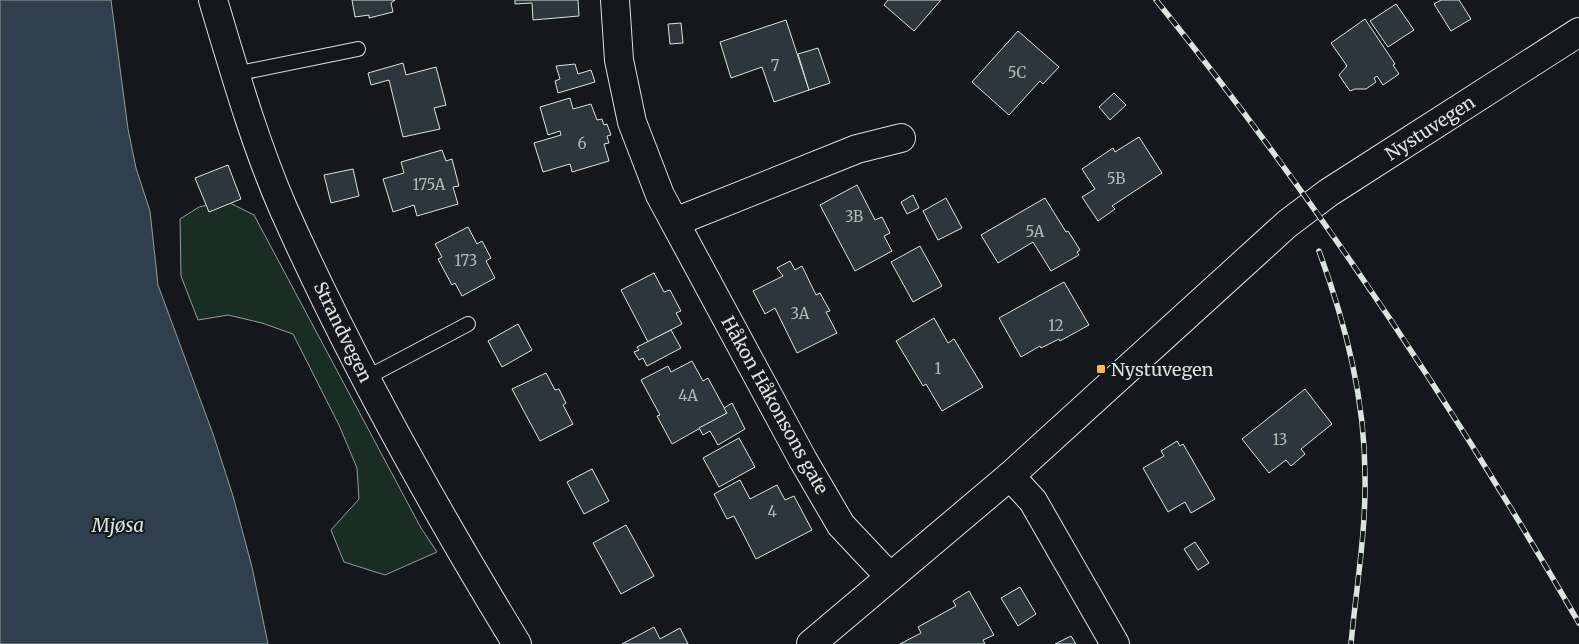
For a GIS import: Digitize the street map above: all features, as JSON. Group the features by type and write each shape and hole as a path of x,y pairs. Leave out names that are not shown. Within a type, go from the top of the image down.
{"street":[{"name":"Strandvegen","path":"213,0 235,74 283,206 366,378 446,528 517,644"},
{"name":"Håkon Håkonsons gate","path":"615,0 619,60 632,122 660,196 799,452 841,525 890,577"},
{"name":"Nystuvegen","path":"811,644 1010,476 1287,224 1328,193 1579,32"},
{"path":"675,222 857,149 902,138"},
{"path":"1010,476 1033,501 1115,644"}],"lane":[{"path":"235,74 358,49"},
{"path":"366,378 468,324"}],"green space":[{"path":"226,201 254,215 421,528 437,552 385,575 344,562 331,530 359,499 357,468 339,425 293,334 262,323 228,315 198,320 181,276 180,219 199,207"}],"water":[{"name":"Mjøsa","path":"0,0 111,0 128,129 136,168 150,211 158,285 213,434 233,496 252,567 268,644 0,644"}],"building":[{"path":"352,0 395,0 391,3 393,12 369,18 369,15 355,17"},
{"path":"515,0 578,0 579,16 533,20 532,3 515,4"},
{"path":"888,0 941,0 914,31 884,5"},
{"path":"1441,0 1459,0 1471,19 1451,31 1434,4"},
{"path":"1396,4 1414,30 1388,47 1370,21"},
{"path":"1365,19 1395,64 1393,65 1399,74 1383,85 1377,76 1374,78 1376,82 1366,89 1350,91 1339,75 1347,66 1331,43"},
{"path":"786,20 809,90 774,102 762,67 731,78 720,42"},
{"path":"681,23 683,43 670,44 668,24"},
{"path":"1018,31 1059,67 1043,84 1040,81 1009,115 972,82"},
{"path":"818,48 830,83 809,90 798,54"},
{"path":"403,63 406,75 436,67 446,105 434,108 440,129 403,137 389,80 371,85 368,73"},
{"path":"575,64 578,74 591,70 595,82 558,93 555,81 560,79 556,66"},
{"path":"1114,93 1126,105 1110,120 1099,107"},
{"path":"570,98 573,109 591,104 597,120 602,119 604,125 607,124 611,135 607,136 609,143 604,144 609,161 572,172 570,164 543,172 534,143 561,135 560,131 548,135 540,107"},
{"path":"1139,137 1162,173 1112,206 1115,209 1098,221 1082,197 1095,189 1082,169 1113,148 1115,152"},
{"path":"442,150 446,161 452,159 459,186 453,187 458,204 417,216 414,205 393,212 383,179 404,173 401,162"},
{"path":"228,165 241,199 209,212 195,178"},
{"path":"353,169 359,196 331,203 324,175"},
{"path":"857,185 875,220 882,217 890,233 884,236 892,251 855,271 820,205"},
{"path":"913,195 919,208 907,214 901,202"},
{"path":"946,198 962,228 938,240 923,211"},
{"path":"1045,198 1066,232 1068,231 1080,250 1077,252 1079,255 1051,271 1033,242 998,263 981,235"},
{"path":"468,227 477,244 482,241 491,258 486,261 495,278 462,296 455,283 452,285 438,259 442,257 435,244"},
{"path":"920,246 942,286 913,302 891,262"},
{"path":"790,261 795,270 802,266 816,295 820,293 830,311 826,312 837,333 797,353 775,308 765,314 753,291 783,276 777,268"},
{"path":"654,273 664,292 670,290 681,311 676,313 682,324 648,342 621,290"},
{"path":"1064,282 1089,325 1060,341 1059,339 1041,348 1040,346 1021,357 999,318"},
{"path":"934,318 948,343 954,339 983,387 942,411 926,384 923,386 896,341"},
{"path":"518,324 532,350 502,367 488,341"},
{"path":"671,330 681,348 647,366 643,358 639,360 634,352 639,350 637,347"},
{"path":"692,361 703,381 708,378 727,413 672,444 657,416 660,415 641,380 668,366 671,372"},
{"path":"546,373 555,390 559,389 566,403 563,405 573,424 540,441 512,389"},
{"path":"1305,389 1332,424 1301,449 1305,454 1291,466 1286,460 1269,473 1242,439"},
{"path":"732,403 745,429 718,445 710,431 703,435 699,428 727,413 724,408"},
{"path":"739,438 755,467 719,487 703,458"},
{"path":"1177,441 1180,446 1183,444 1215,499 1191,513 1185,502 1168,512 1143,468 1164,456 1161,451"},
{"path":"592,469 609,501 584,514 567,482"},
{"path":"740,480 750,499 777,485 785,500 794,496 812,530 756,559 734,516 727,519 714,494"},
{"path":"626,525 654,576 621,594 593,543"},
{"path":"1195,542 1209,563 1198,570 1184,549"},
{"path":"1020,587 1036,614 1018,626 1001,598"},
{"path":"969,591 994,635 983,640 985,644 900,644 921,633 918,627 956,606 953,601"},
{"path":"654,627 660,639 680,628 688,644 622,644"},
{"path":"1071,636 1076,644 1055,644"}],"railway":[{"path":"1156,0 1271,149 1380,303 1482,461 1579,623"},
{"path":"1319,251 1345,334 1358,391 1362,419 1365,477 1364,519 1351,644"}],"place":[{"name":"Nystuvegen","path":"1101,369"}]}
